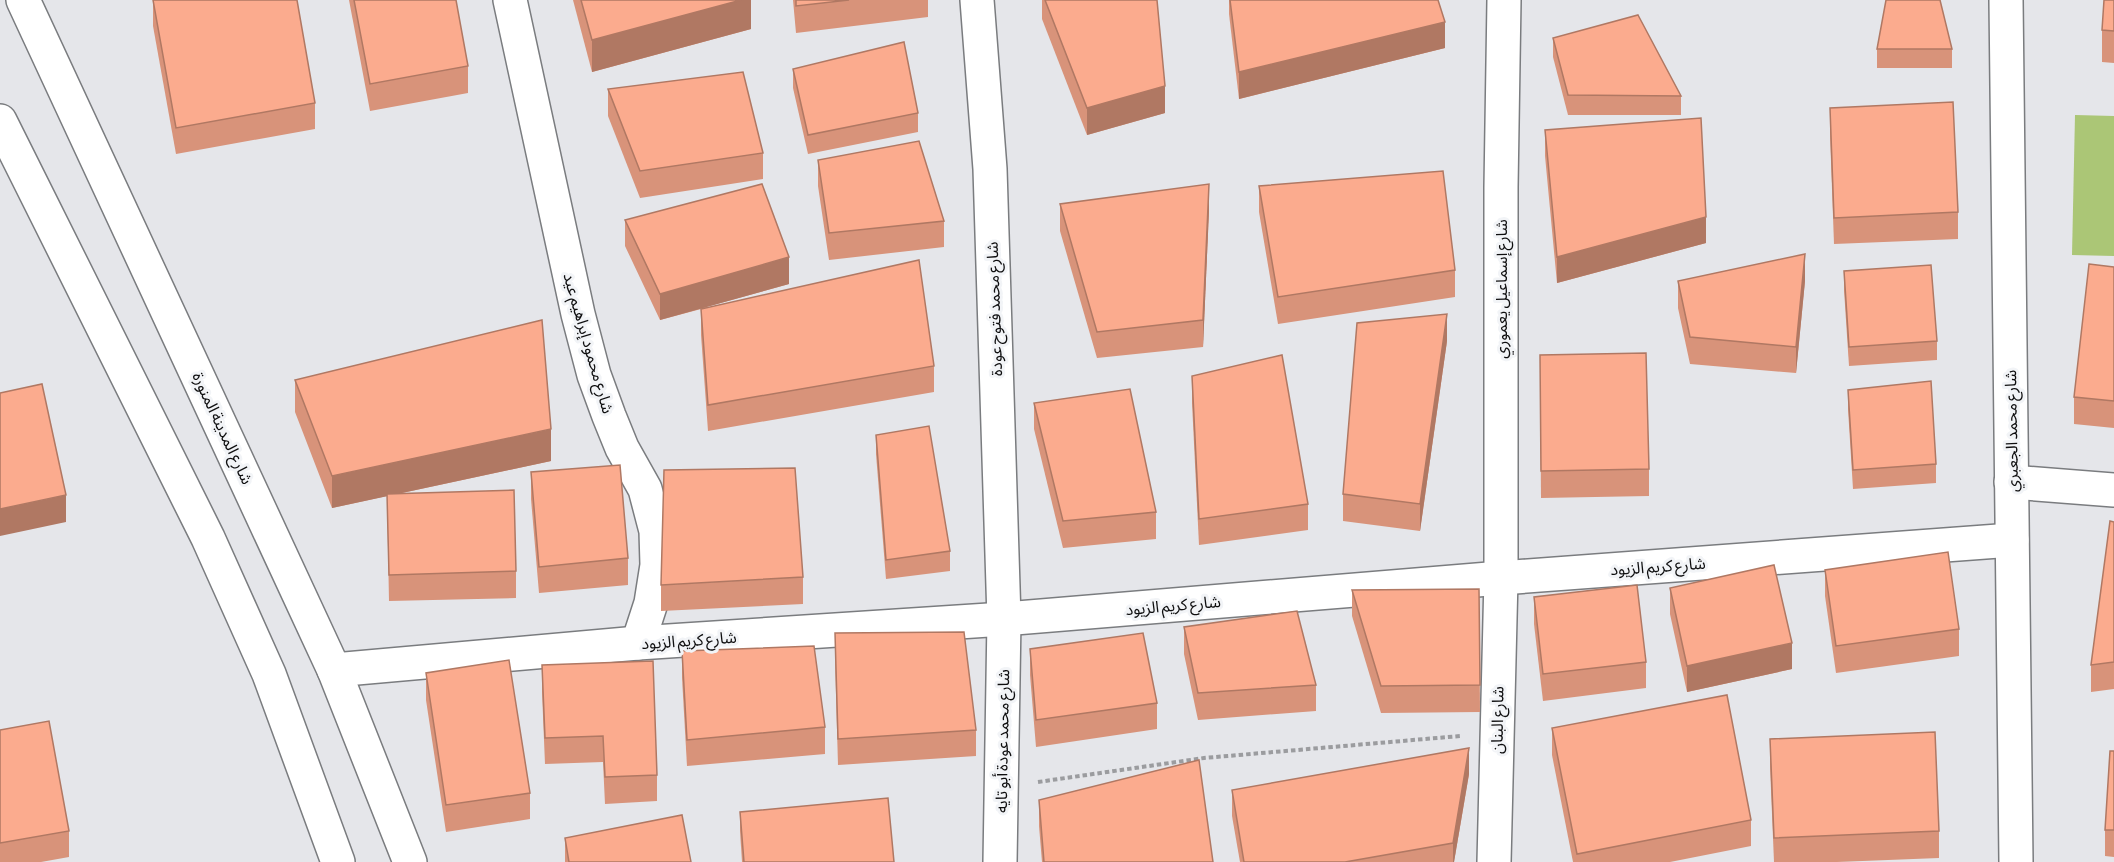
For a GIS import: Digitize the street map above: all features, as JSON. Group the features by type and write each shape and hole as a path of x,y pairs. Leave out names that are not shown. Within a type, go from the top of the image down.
{"street":[{"name":"شارع محمود إبراهيم عيد","path":"510,0 578,314 594,375 622,447 645,489 656,531 657,565 651,603 638,643"},
{"name":"شارع محمد فتوح عودة","path":"977,0 990,169 1004,619"},
{"name":"شارع إسماعيل يعموري","path":"1501,578 1501,187 1504,0"},
{"name":"شارع محمد الجعبري","path":"2006,0 2016,862"},
{"name":"شارع المدينة المنورة","path":"26,1 334,670 410,862"},
{"path":"0,121 208,538 269,674 338,862"},
{"path":"2011,482 2114,490"},
{"name":"شارع كريم الزيود","path":"334,670 638,643 1004,619 1501,578 2012,540"},
{"name":"شارع البنان","path":"1494,862 1501,578"},
{"name":"شارع محمد عودة أبو تايه","path":"999,862 1004,619"}],"path":[{"path":"1002,787 1204,758 1496,733"}],"green space":[{"path":"2075,115 2114,116 2114,256 2072,255"}],"building":[{"path":"153,0 297,0 315,103 176,128"},
{"path":"354,0 456,0 468,66 370,84"},
{"path":"581,0 741,0 592,40"},
{"path":"796,0 849,0 796,6"},
{"path":"1045,0 1157,0 1165,86 1087,108"},
{"path":"1230,0 1438,0 1445,22 1239,72"},
{"path":"1886,0 1940,0 1952,49 1877,49"},
{"path":"2104,0 2114,0 2114,31 2102,30"},
{"path":"1638,15 1681,96 1568,95 1553,38"},
{"path":"904,42 918,113 808,135 793,69"},
{"path":"743,72 763,153 640,171 608,89"},
{"path":"1953,102 1958,212 1834,218 1830,108"},
{"path":"1701,118 1706,217 1557,257 1545,130"},
{"path":"919,141 944,221 829,233 818,160"},
{"path":"1443,171 1455,270 1278,297 1259,186"},
{"path":"762,184 789,257 660,294 625,220"},
{"path":"1209,184 1203,320 1097,332 1060,204"},
{"path":"1805,254 1796,347 1690,337 1678,281"},
{"path":"919,260 934,366 708,405 701,309"},
{"path":"2089,264 2114,267 2114,401 2074,397"},
{"path":"1931,265 1937,341 1849,347 1844,271"},
{"path":"1447,314 1420,504 1343,494 1357,323"},
{"path":"542,320 551,429 332,476 295,380"},
{"path":"1646,353 1649,469 1541,471 1540,355"},
{"path":"1282,355 1308,504 1199,519 1192,376"},
{"path":"1931,381 1936,464 1853,470 1848,390"},
{"path":"42,384 66,495 0,509 0,393"},
{"path":"1130,389 1156,512 1063,521 1034,403"},
{"path":"929,426 950,551 886,560 876,435"},
{"path":"620,465 628,558 539,567 531,472"},
{"path":"795,468 803,577 661,585 664,470"},
{"path":"514,490 516,571 389,575 387,494"},
{"path":"2110,521 2114,522 2114,662 2091,665"},
{"path":"1948,552 1959,629 1836,646 1825,570"},
{"path":"1774,565 1792,643 1687,666 1670,588"},
{"path":"1637,585 1646,662 1543,674 1534,597"},
{"path":"1479,589 1480,685 1381,686 1352,590"},
{"path":"1297,611 1316,685 1198,693 1184,627"},
{"path":"964,632 976,730 838,739 835,633"},
{"path":"1143,633 1157,703 1036,720 1030,649"},
{"path":"814,646 825,727 687,740 682,651"},
{"path":"509,660 530,793 446,805 426,673"},
{"path":"653,661 657,775 605,777 603,736 545,738 542,665"},
{"path":"1727,695 1751,820 1577,854 1552,728"},
{"path":"49,721 69,831 0,843 0,730"},
{"path":"1935,732 1939,831 1774,838 1770,739"},
{"path":"1469,748 1453,843 1345,862 1244,862 1232,790"},
{"path":"2110,751 2114,751 2114,830 2105,830"},
{"path":"1199,760 1213,862 1044,862 1039,800"},
{"path":"888,798 894,862 744,862 740,812"},
{"path":"682,815 691,862 569,862 565,838"}]}
